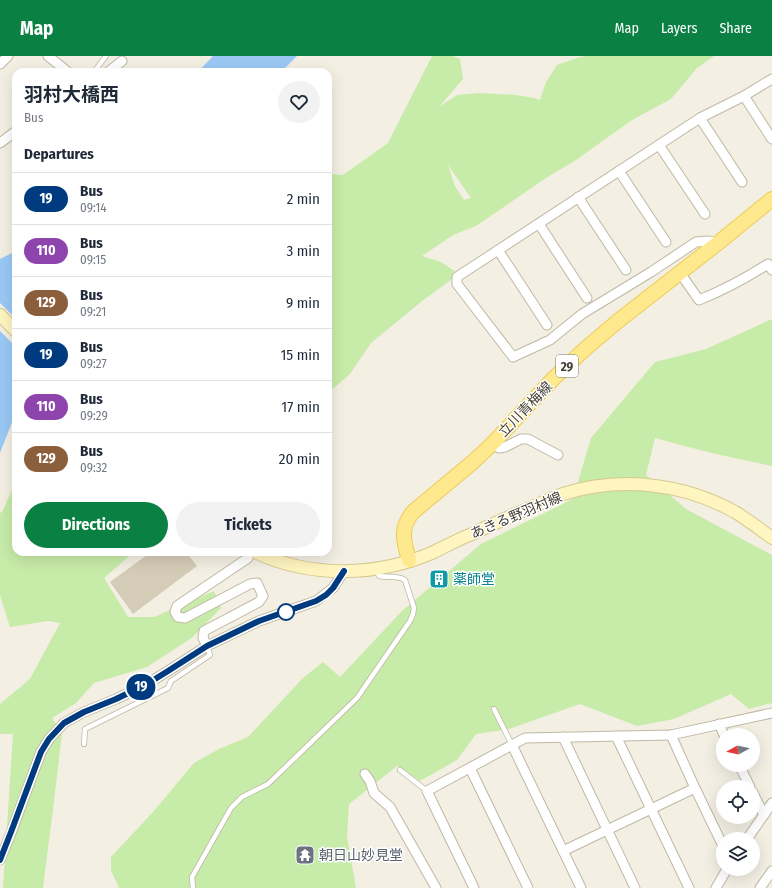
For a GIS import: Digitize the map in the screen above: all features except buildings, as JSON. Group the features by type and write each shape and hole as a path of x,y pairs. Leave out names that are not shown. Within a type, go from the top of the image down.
{"main road":[{"name":"立川青梅線","path":"409,560 404,544 404,535 406,524 411,515 473,462 544,389 607,330 772,199"},
{"path":"0,315 12,327"},
{"name":"あきる野羽村線","path":"255,556 308,568 344,571 376,569 434,552 556,496 586,488 619,484 660,486 702,496 753,523 772,538"}],"street":[{"path":"0,64 8,56"},
{"path":"48,56 63,68"},
{"path":"113,68 122,61"},
{"path":"718,243 709,241 696,242 651,272 582,314 550,340 513,357 457,284 457,277 578,197 700,118 744,96 772,79"},
{"path":"744,96 772,139"},
{"path":"700,118 742,182"},
{"path":"0,144 12,134"},
{"path":"659,145 705,214"},
{"path":"619,171 666,242"},
{"path":"578,197 626,270"},
{"path":"539,224 587,298"},
{"path":"498,250 547,325"},
{"path":"680,273 699,300 735,284 768,264 772,270"},
{"path":"493,443 500,448 520,440 528,439 558,455"},
{"path":"207,646 203,638 204,631 259,602 263,596 256,583 250,584 186,618 178,617 175,612 177,606 250,556"},
{"path":"0,860 41,752 56,730 64,723 84,712 147,684 207,646 259,621 316,601 326,595 333,588 344,571"},
{"path":"474,888 427,791 525,738 671,735 719,724 771,716"},
{"path":"719,724 721,728"},
{"path":"671,735 716,832"},
{"path":"616,736 689,888"},
{"path":"563,738 635,888"},
{"path":"512,745 581,888"},
{"path":"470,768 528,888"},
{"path":"365,774 370,781 374,793 390,807 436,888"},
{"path":"563,851 695,788"},
{"path":"752,832 772,803"},
{"path":"760,807 764,815"},
{"path":"760,888 772,871"},
{"path":"716,888 723,876"}],"lane":[{"path":"97,68 106,56"},
{"path":"193,888 192,877 231,808 242,797 268,784 357,698 410,621 414,608 405,580 397,577 385,578 379,576 376,569"},
{"path":"84,744 85,729 168,688 171,681 210,655 207,646"},
{"path":"494,709 512,745"},
{"path":"400,770 427,791"}],"green space":[{"path":"432,56 453,56 460,59 463,79 439,107 457,95 480,93 515,95 540,100 546,82 557,65 580,57 714,56 697,68 671,99 632,120 576,160 546,178 476,226 453,235 422,256 441,262 459,274 422,301 371,343 350,374 332,390 332,174 343,175 388,143","holes":["448,165 471,198 464,200 455,186"]},
{"path":"772,319 772,466 655,438 646,475 686,509 772,555 772,703 749,709 731,694 674,719 637,726 580,704 509,729 476,734 457,760 420,781 397,766 349,804 347,836 356,888 119,888 111,870 111,857 153,812 194,763 219,749 248,737 303,678 323,662 340,677 402,611 481,544 573,499 591,438 655,362 706,349"},
{"path":"12,490 12,556 129,556 104,578 128,617 154,617 214,591 221,608 193,637 147,667 94,683 76,703 52,718 62,734 43,888 3,888 13,734 0,734 0,704 30,679 60,623 48,621 10,627 0,595 0,513 2,512"}],"water":[{"path":"213,56 297,56 285,68 202,68"},
{"path":"12,253 12,422 0,453 0,259"}],"pier":[{"path":"0,303 12,315 12,343 0,331"}],"bus line":[{"name":"19","path":"0,860 41,752 56,730 64,723 84,712 147,684 207,646 259,621 306,606 316,601 326,595 333,588 344,571"}],"place":[{"name":"薬師堂","path":"439,579"},
{"name":"朝日山妙見堂","path":"305,855"}]}
